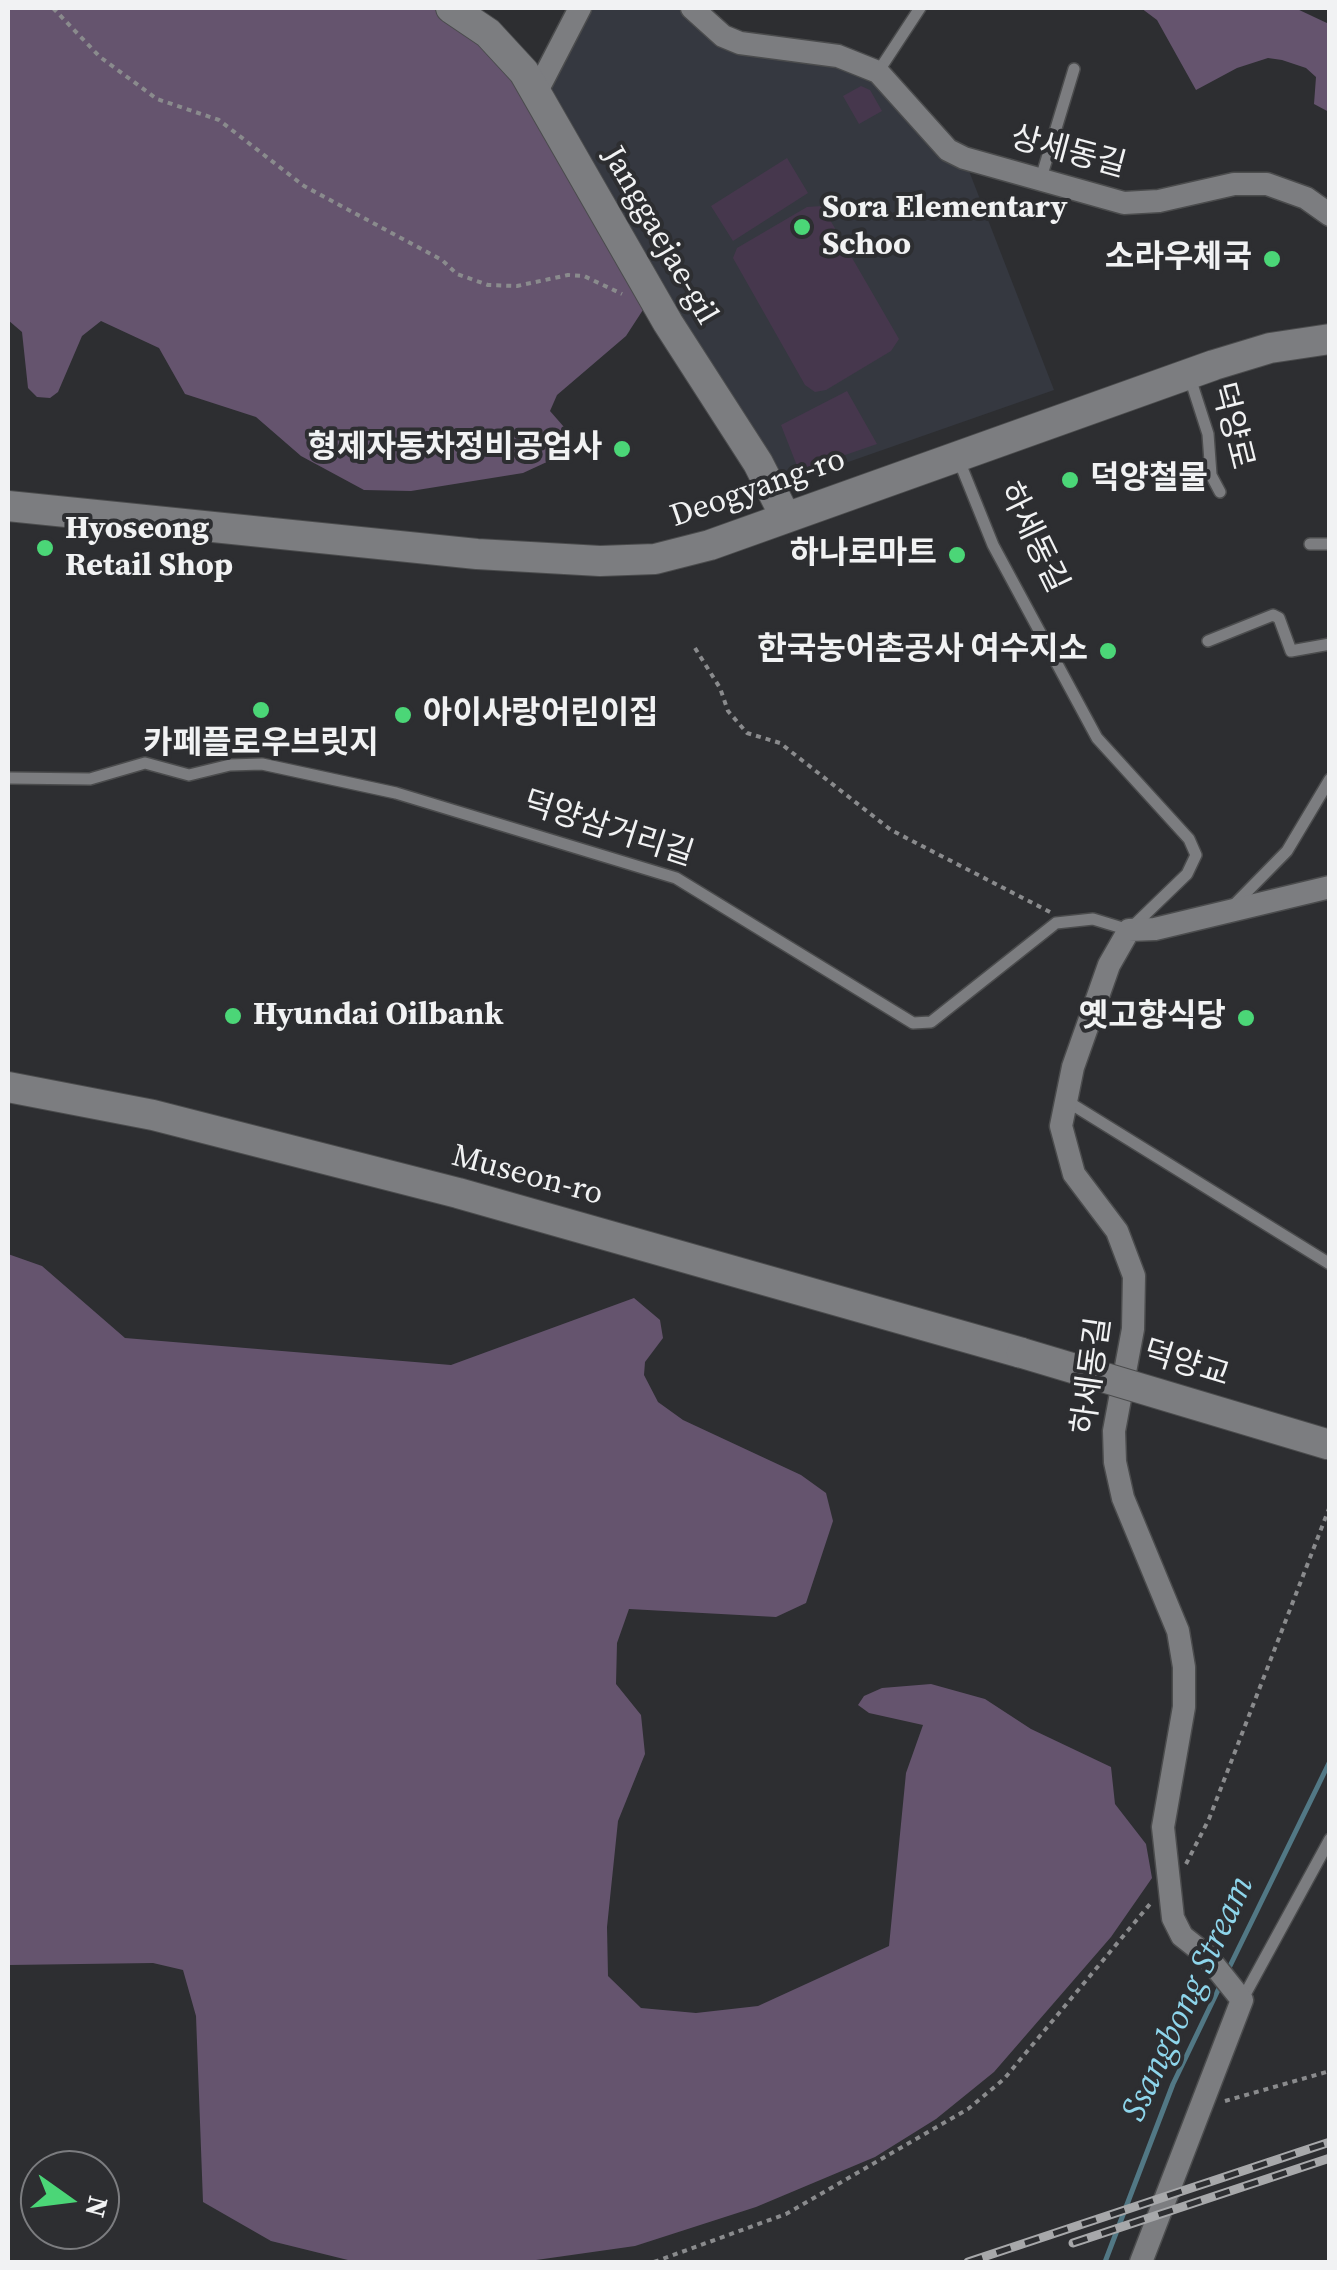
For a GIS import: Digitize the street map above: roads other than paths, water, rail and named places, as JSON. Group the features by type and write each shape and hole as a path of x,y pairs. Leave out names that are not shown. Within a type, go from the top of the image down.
{"street":[{"name":"Janggaejae-gil","path":"451,8 509,54 536,93 786,518"},
{"path":"536,93 580,8"},
{"name":"상세동길","path":"692,8 723,36 740,43 838,56 878,72 953,154 1124,203 1159,201 1234,184 1267,184 1306,198 1330,215"},
{"name":"Deogyang-ro","path":"8,506 298,538 600,561 689,552 1188,374 1270,348 1330,339"},
{"path":"1130,930 1155,930 1330,887"},
{"name":"하세동길","path":"1130,930 1110,964 1065,1100 1060,1132 1068,1162 1082,1190 1117,1231 1134,1276 1133,1329 1117,1399 1115,1462 1123,1498 1178,1632 1184,1667 1184,1707 1163,1828 1176,1928 1206,1955 1239,1996"},
{"name":"Museon-ro","path":"8,1087 153,1116 438,1188 1022,1353"},
{"name":"덕양교","path":"1022,1353 1330,1445"},
{"path":"1141,2262 1239,1996"}],"lane":[{"path":"878,72 920,8"},
{"path":"1042,178 1074,69"},
{"name":"덕양로","path":"1188,374 1208,434 1212,475 1220,492"},
{"name":"하세동길","path":"958,458 993,544 1097,738 1127,766 1195,849 1187,874 1130,930"},
{"path":"1310,544 1330,544"},
{"path":"1208,641 1273,615 1279,618 1291,651 1330,644"},
{"name":"덕양삼거리길","path":"8,778 90,779 146,763 189,776 230,766 262,764 396,793 676,878 917,1024 937,1018 1050,927 1066,920 1094,919 1130,930"},
{"path":"1227,912 1287,851 1330,779"},
{"path":"1065,1100 1330,1264"},
{"path":"1239,1996 1330,1838"}],"waterway":[{"name":"Ssangbong Stream","path":"1228,1970 1330,1761"},
{"name":"Ssangbong Stream","path":"1105,2262 1173,2084 1221,1984"}],"railway":[{"path":"968,2262 1330,2142"},
{"path":"1073,2243 1330,2158"}],"place":[{"name":"Sora Elementary Schoo","path":"802,227"},
{"name":"소라우체국","path":"1272,259"},
{"name":"형제자동차정비공업사","path":"622,449"},
{"name":"덕양철물","path":"1070,480"},
{"name":"Hyoseong Retail Shop","path":"45,548"},
{"name":"하나로마트","path":"957,555"},
{"name":"한국농어촌공사 여수지소","path":"1108,651"},
{"name":"카페플로우브릿지","path":"261,710"},
{"name":"아이사랑어린이집","path":"403,715"},
{"name":"Hyundai Oilbank","path":"233,1016"},
{"name":"옛고향식당","path":"1246,1018"}]}
